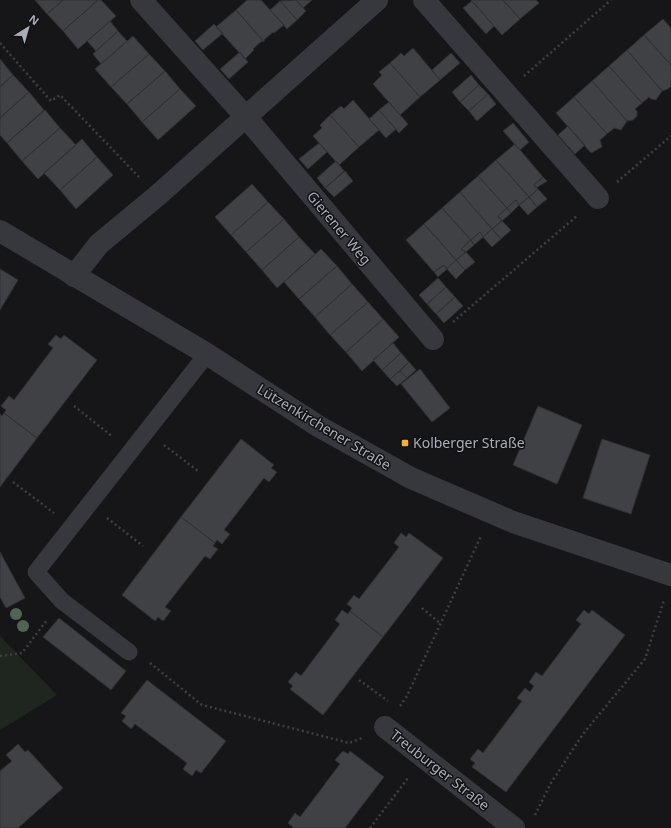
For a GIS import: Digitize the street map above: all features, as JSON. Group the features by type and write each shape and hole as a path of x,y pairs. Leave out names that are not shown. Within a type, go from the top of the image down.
{"street":[{"name":"Gierener Weg","path":"141,0 245,116 433,339"},
{"path":"74,276 99,244 157,196 377,0"},
{"path":"424,0 598,198"},
{"name":"Lützenkirchener Straße","path":"0,231 207,354 318,426 411,478 513,522 669,584"},
{"name":"Treuburger Straße","path":"385,727 424,757 523,825"}],"lane":[{"path":"129,652 62,601 36,572 207,354"}],"path":[{"path":"505,93 611,0"},
{"path":"0,43 51,101 60,95 157,196"},
{"path":"433,339 671,136"},
{"path":"74,406 130,451"},
{"path":"147,432 198,471"},
{"path":"13,482 72,527"},
{"path":"90,504 143,546"},
{"path":"359,680 398,708 407,696 492,513"},
{"path":"523,825 583,734 645,659 669,584"},
{"path":"0,656 22,652 62,601"},
{"path":"422,608 441,624"},
{"path":"129,652 139,654 202,705 349,743 385,727"},
{"path":"370,828 424,757"}],"shaded area":[{"path":"0,636 57,695 0,730"}],"building":[{"path":"35,0 63,0 47,14"},
{"path":"63,0 98,0 63,31 47,14"},
{"path":"98,0 101,0 116,16 78,49 63,31"},
{"path":"247,0 261,0 284,25 274,33 273,32 264,40 264,42 236,10"},
{"path":"296,0 312,0 303,8"},
{"path":"296,0 306,11 297,20 280,1"},
{"path":"471,0 503,0 520,19 502,35"},
{"path":"503,0 536,0 539,3 520,19"},
{"path":"280,1 297,20 287,29 270,10"},
{"path":"472,1 494,26 486,34 463,8"},
{"path":"236,10 264,42 262,41 253,49 254,50 245,59 216,27"},
{"path":"663,19 671,28 671,65 644,35"},
{"path":"110,21 118,31 96,51 87,41"},
{"path":"214,24 223,33 203,50 195,41"},
{"path":"118,31 127,41 101,64 93,54"},
{"path":"644,35 671,65 671,86 668,89 662,91 627,50"},
{"path":"133,36 149,54 111,87 95,69"},
{"path":"413,48 440,80 420,97 390,63 401,53 404,56"},
{"path":"627,50 662,91 656,100 649,97 642,103 609,66"},
{"path":"240,52 248,62 229,79 220,69"},
{"path":"451,53 460,63 440,80 432,70"},
{"path":"149,54 165,71 127,104 111,87"},
{"path":"0,59 13,75 0,87"},
{"path":"390,63 420,97 400,115 373,84 382,75 379,72"},
{"path":"609,66 642,103 635,109 637,111 637,116 633,120 627,121 592,81"},
{"path":"165,71 180,89 142,122 127,104"},
{"path":"13,75 29,92 0,118 0,87"},
{"path":"471,75 479,85 460,102 452,92"},
{"path":"592,81 627,121 621,130 614,128 607,134 574,97"},
{"path":"479,85 488,94 469,111 460,102"},
{"path":"180,89 196,106 158,140 142,122"},
{"path":"29,92 44,110 7,143 0,135 0,118"},
{"path":"488,94 496,104 477,121 469,111"},
{"path":"574,97 607,134 600,140 602,147 591,153 556,113"},
{"path":"353,100 379,130 359,147 330,115 341,106 344,109"},
{"path":"389,102 408,124 399,133 379,110"},
{"path":"45,110 60,128 22,161 7,143"},
{"path":"379,110 396,129 386,138 369,119"},
{"path":"330,115 359,147 339,165 313,136 322,128 320,125"},
{"path":"513,123 529,142 520,150 503,131"},
{"path":"568,126 585,145 575,154 558,135"},
{"path":"60,128 76,145 38,179 22,161"},
{"path":"82,139 97,157 60,190 44,173"},
{"path":"319,143 327,152 308,169 299,159"},
{"path":"515,144 543,177 534,185 538,189 529,197 496,160"},
{"path":"97,157 113,175 76,209 60,190"},
{"path":"496,160 529,197 519,205 516,200 507,208 478,176"},
{"path":"336,161 344,171 325,188 317,178"},
{"path":"345,171 353,181 334,197 325,188"},
{"path":"478,176 507,208 498,216 502,221 492,229 460,192"},
{"path":"543,177 547,181 536,188 534,185"},
{"path":"252,184 268,202 231,235 215,217"},
{"path":"538,189 547,199 537,207 529,197"},
{"path":"460,192 492,229 483,237 480,232 471,240 442,208"},
{"path":"529,197 537,207 528,215 519,205"},
{"path":"516,200 519,205 511,213 507,208"},
{"path":"268,202 284,219 246,252 231,235"},
{"path":"442,208 471,240 461,249 466,252 456,260 424,224"},
{"path":"507,208 511,213 502,221 498,216"},
{"path":"284,219 299,237 262,270 246,252"},
{"path":"502,221 511,230 501,239 492,229"},
{"path":"424,224 456,260 447,269 444,265 434,272 406,240"},
{"path":"492,229 501,239 492,247 483,237"},
{"path":"480,232 483,237 474,245 471,240"},
{"path":"299,237 315,254 277,288 262,270"},
{"path":"471,240 474,245 466,252 461,249"},
{"path":"321,249 337,266 299,299 284,282"},
{"path":"466,252 475,262 465,270 456,260"},
{"path":"456,260 465,270 456,279 447,269"},
{"path":"444,265 447,269 438,277 434,272"},
{"path":"337,266 352,284 315,317 299,299"},
{"path":"0,269 18,280 0,310"},
{"path":"438,278 446,287 427,304 419,295"},
{"path":"352,284 368,302 330,335 315,317"},
{"path":"446,287 455,297 436,314 427,304"},
{"path":"455,297 463,306 444,323 436,314"},
{"path":"368,302 383,319 346,352 330,335"},
{"path":"383,319 399,337 362,371 346,352"},
{"path":"56,335 61,339 64,335 97,360 37,438 4,413 6,410 1,406 9,396 14,400 53,348 48,344"},
{"path":"393,343 401,353 382,370 373,360"},
{"path":"401,353 409,362 390,379 382,370"},
{"path":"409,362 416,370 407,378 400,371"},
{"path":"420,369 450,408 432,422 401,384"},
{"path":"400,371 407,378 397,386 390,379"},
{"path":"538,406 582,425 557,484 513,465"},
{"path":"4,413 37,438 0,487 0,414 2,416"},
{"path":"241,439 274,465 271,468 277,472 269,482 264,478 224,530 230,534 222,544 217,540 215,543 181,517"},
{"path":"602,439 650,455 631,514 583,498"},
{"path":"181,517 215,543 213,546 218,549 210,559 205,556 165,607 171,611 163,621 158,617 155,621 122,595"},
{"path":"401,533 406,537 409,533 443,558 383,637 350,611 352,608 347,604 354,595 359,599 399,547 394,543"},
{"path":"0,552 25,598 6,608 0,597"},
{"path":"342,610 348,614 350,611 383,637 323,715 290,689 293,686 288,682 296,672 301,676 340,624 335,620"},
{"path":"584,610 589,614 592,610 625,635 506,792 472,767 475,763 470,759 478,749 483,753 522,701 517,698 525,688 530,692 534,686 529,682 536,672 542,676 581,624 576,620"},
{"path":"59,618 126,671 111,690 43,637"},
{"path":"147,680 226,741 201,773 196,770 192,776 183,769 187,763 135,724 131,729 122,721 126,716 121,713"},
{"path":"18,744 25,752 28,750 63,788 18,828 0,828 0,771 12,761 6,755"},
{"path":"343,751 348,754 350,751 384,777 345,828 292,828 293,827 288,823 295,813 300,817 340,764 335,760"}],"place":[{"name":"Kolberger Straße","path":"405,443"}]}
